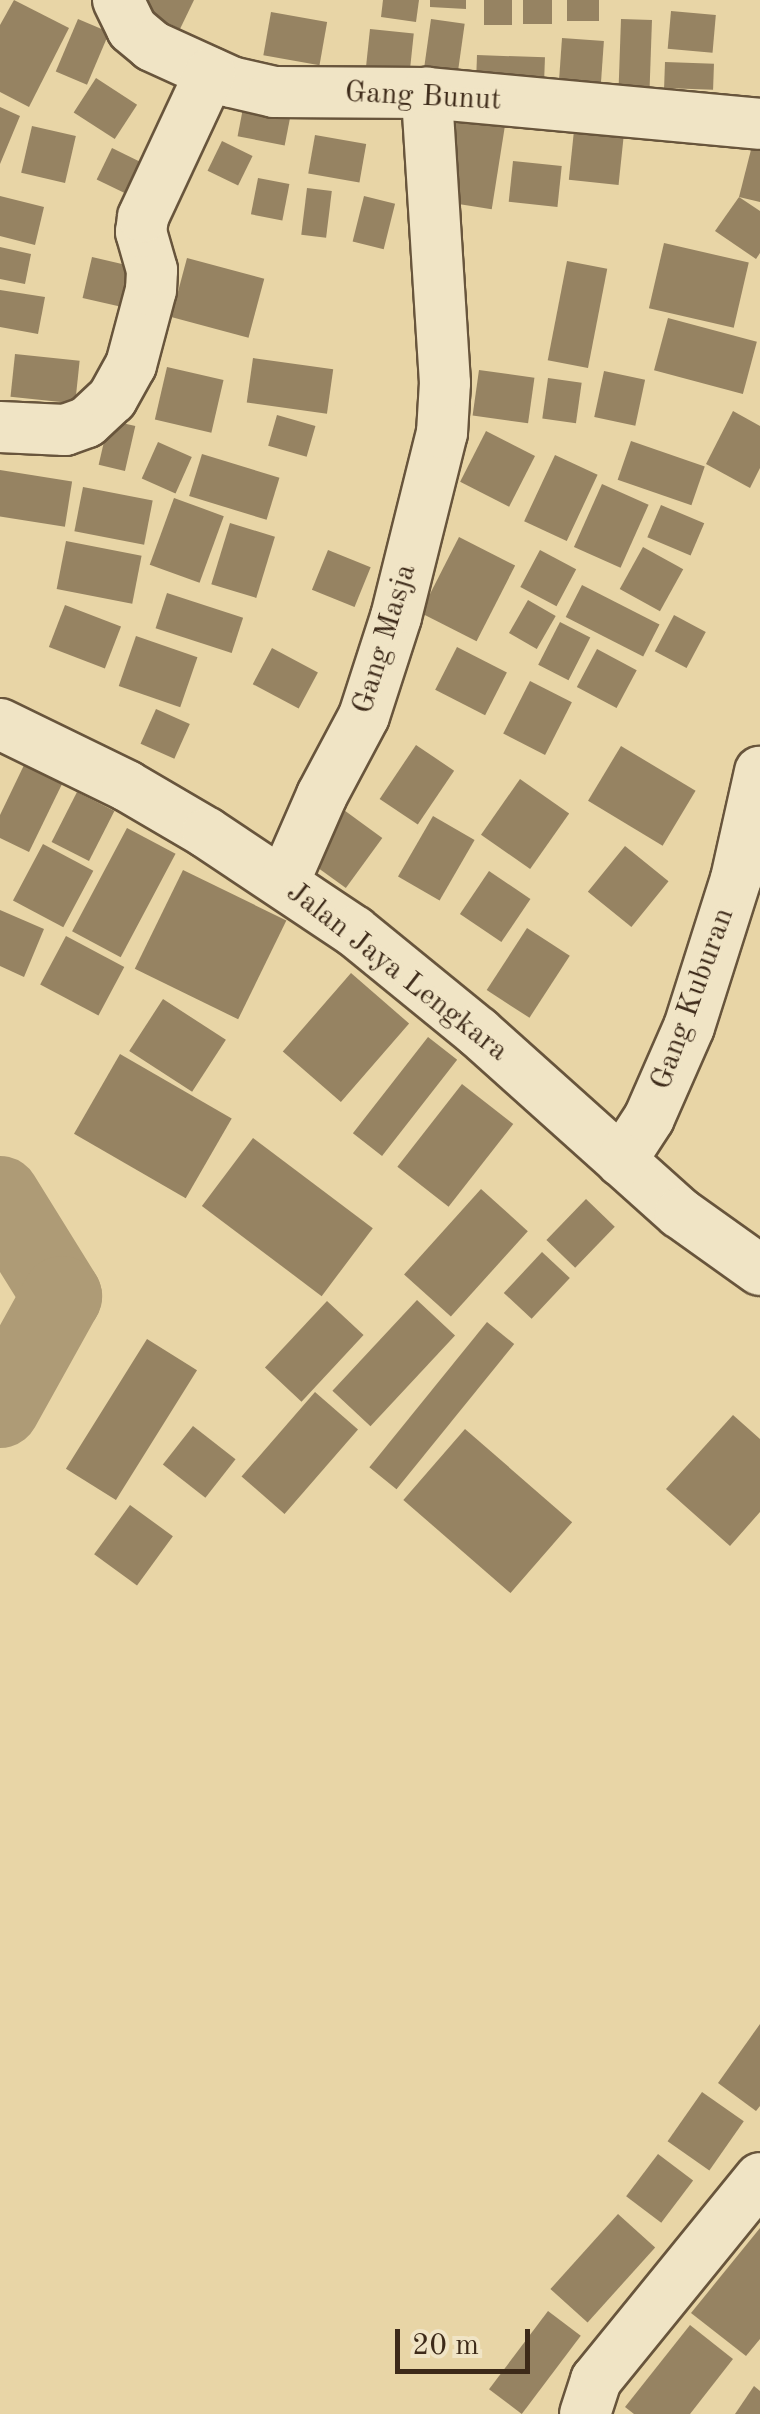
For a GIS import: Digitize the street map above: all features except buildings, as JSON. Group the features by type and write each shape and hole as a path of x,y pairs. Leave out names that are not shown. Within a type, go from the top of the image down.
{"street":[{"name":"Gang Bunut","path":"118,0 142,38 210,73 274,92 427,92 760,124"},
{"path":"0,427 64,430 87,422 112,399 131,365 151,290 151,260 141,232 143,217 210,73"},
{"name":"Gang Masja","path":"284,882 364,716 396,617 442,433 445,383 427,92"},
{"name":"Jalan Jaya Lengkara","path":"0,724 127,786 284,882 422,984 680,1214 760,1270"},
{"name":"Gang Kuburan","path":"621,1161 649,1118 690,1027 736,878 760,772"},
{"path":"585,2414 596,2380 760,2178"}],"waterway":[{"path":"0,1196 62,1296 0,1408"}]}
